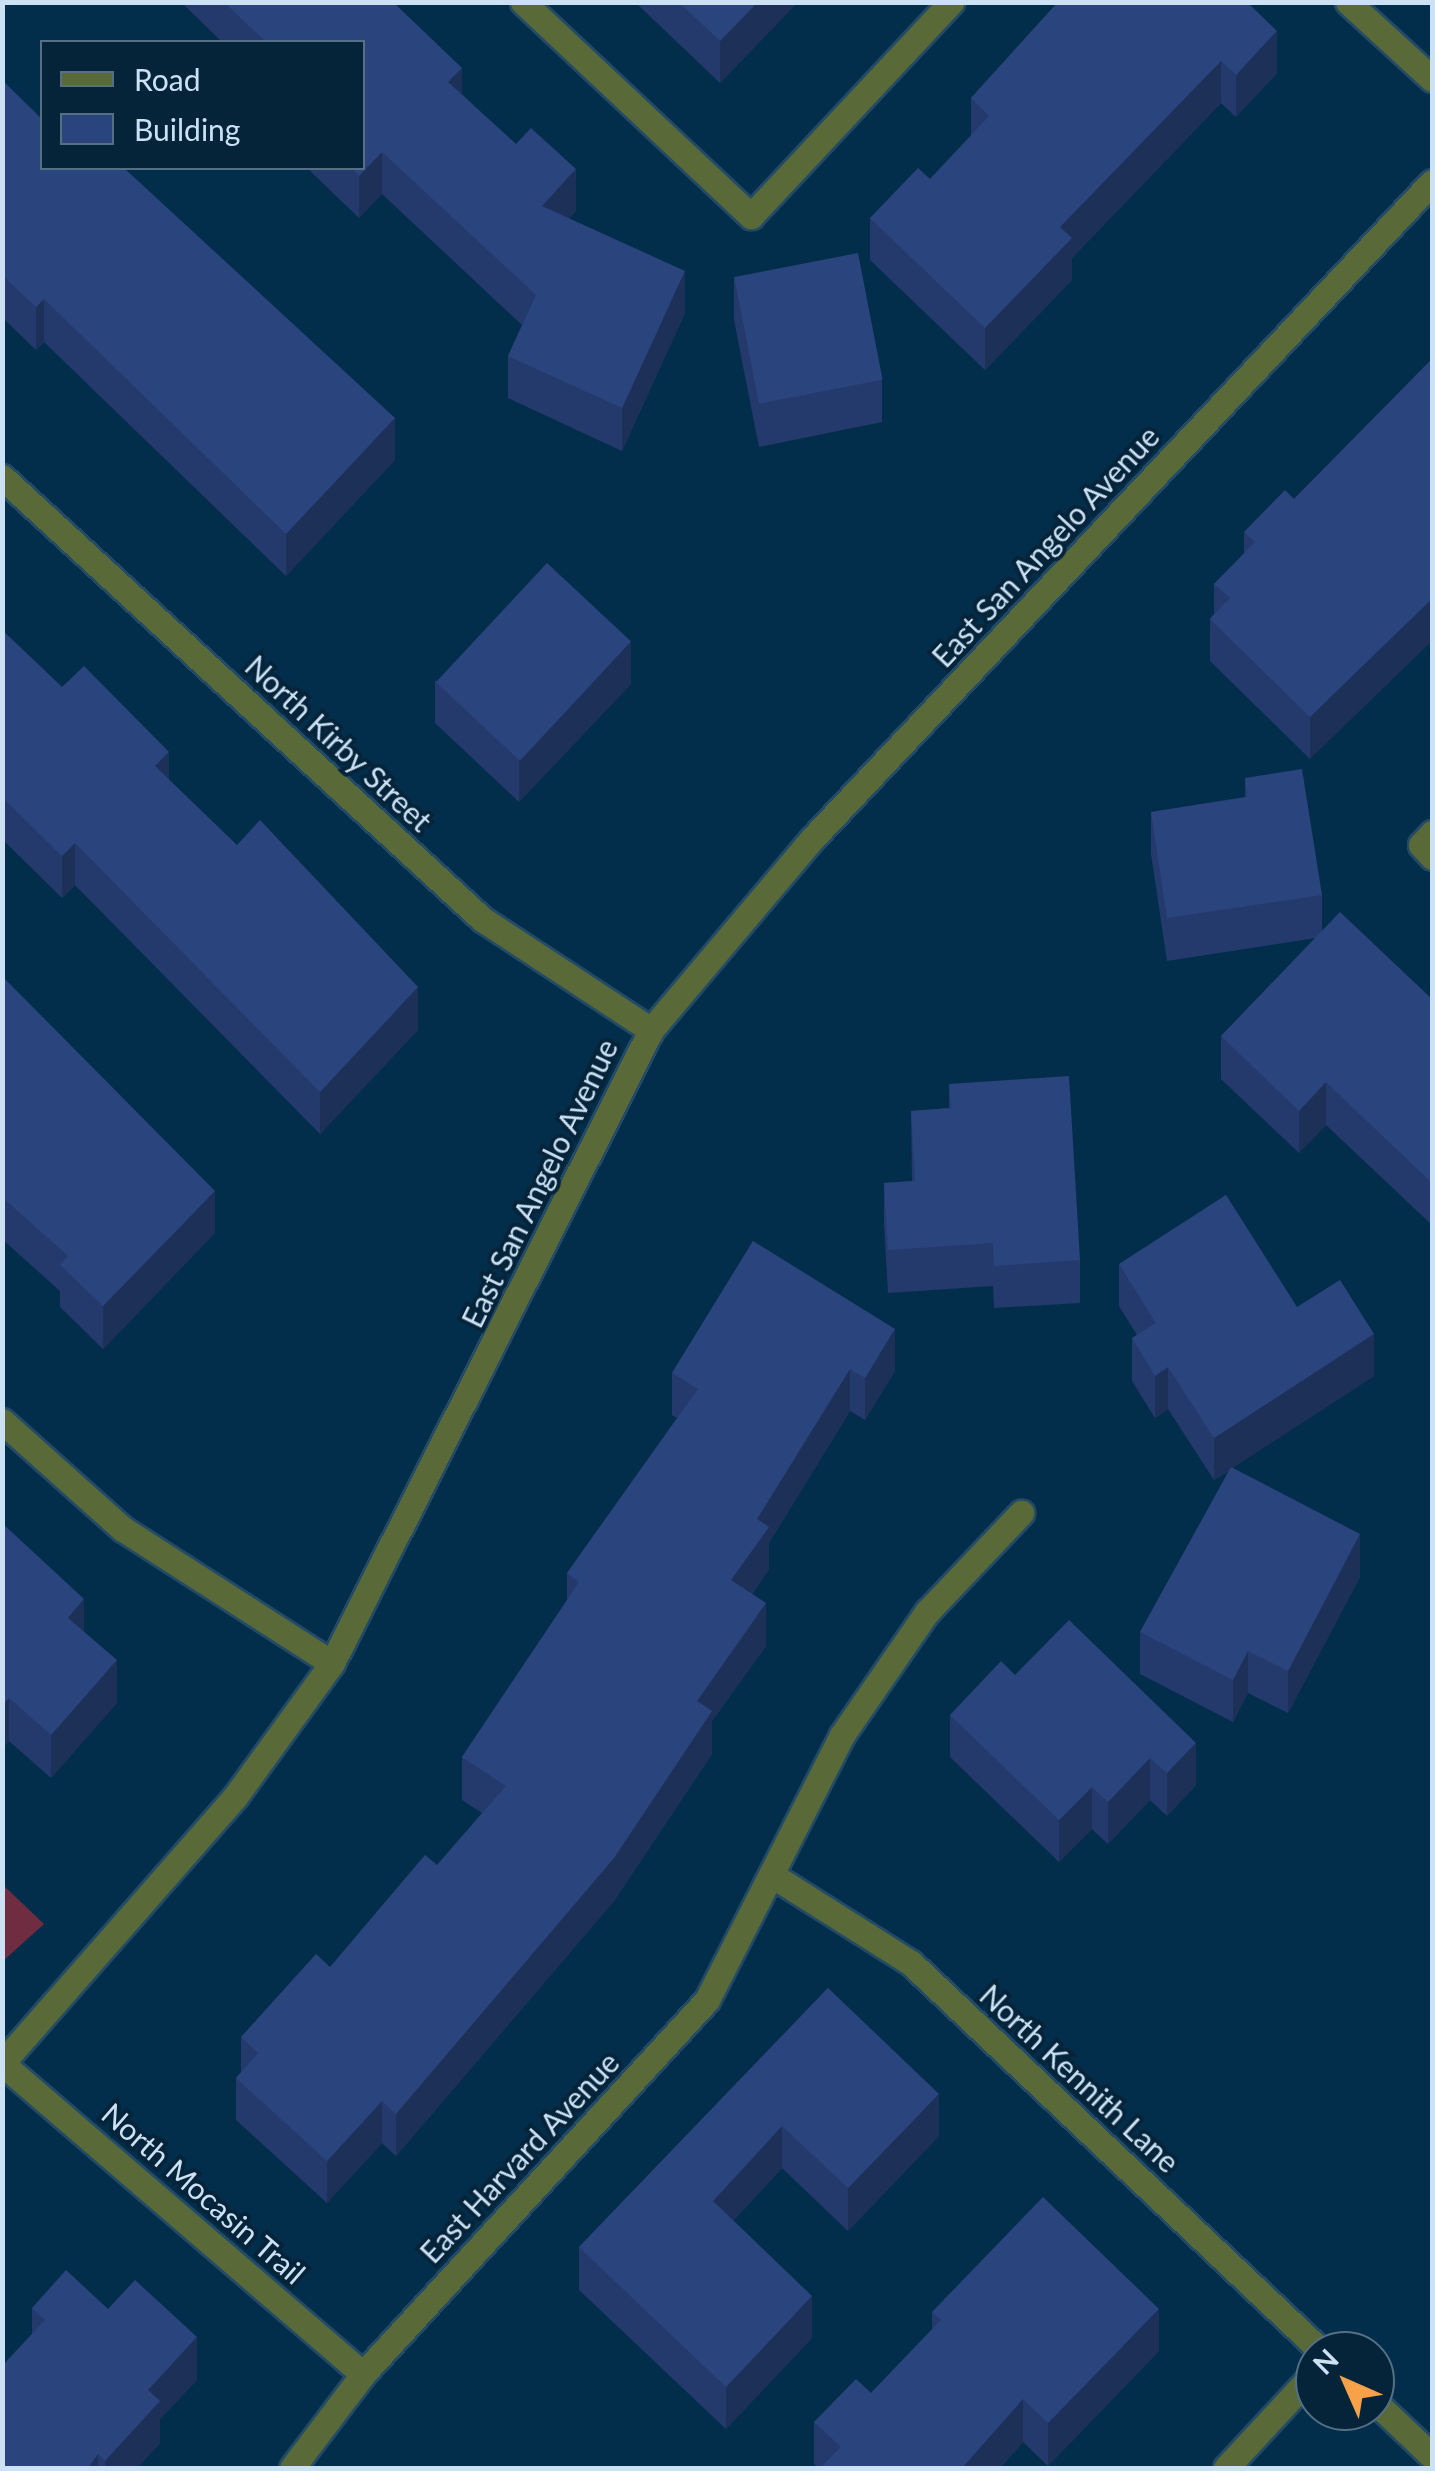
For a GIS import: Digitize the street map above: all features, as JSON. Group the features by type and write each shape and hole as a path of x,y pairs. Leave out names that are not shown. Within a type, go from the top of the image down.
{"street":[{"path":"524,2 751,216 951,2"},
{"path":"1348,2 1432,80"},
{"name":"East San Angelo Avenue","path":"2,2063 223,1811 332,1662 651,1030 812,839 1432,182"},
{"name":"North Kirby Street","path":"2,477 482,920 651,1030"},
{"path":"2,1421 123,1528 332,1662"},
{"name":"East Harvard Avenue","path":"292,2468 363,2374 707,2000 775,1877 842,1734 928,1612 1021,1513"},
{"name":"North Kennith Lane","path":"775,1877 911,1963 1300,2331"},
{"name":"North Mocasin Trail","path":"2,2063 363,2374"},
{"path":"1226,2468 1295,2394"},
{"path":"1395,2421 1432,2456"}],"shaded area":[{"path":"2,1884 44,1924 3,1961 2,1961"}],"building":[{"path":"224,2 393,2 462,68 448,82 516,144 531,128 576,169 542,206 685,271 622,408 508,356 536,295 382,152 365,170 365,40 264,40"},
{"path":"679,2 758,2 720,41"},
{"path":"1058,2 1247,2 1277,31 1236,75 1221,61 1060,227 1072,238 985,328 870,218 918,168 930,179 989,116 971,98"},
{"path":"2,80 40,118 40,170 126,170 395,418 286,534 44,299 36,307 2,275"},
{"path":"858,253 883,380 759,404 734,277"},
{"path":"1432,359 1432,599 1310,717 1210,619 1230,598 1214,584 1255,542 1244,532 1285,490 1294,499"},
{"path":"547,563 631,641 520,761 436,682"},
{"path":"2,630 62,687 84,666 169,752 155,766 237,845 260,820 418,987 320,1092 75,843 62,856 2,797"},
{"path":"1302,769 1322,895 1167,918 1151,812 1247,797 1245,778"},
{"path":"1340,912 1432,999 1432,1183 1326,1082 1299,1111 1221,1036"},
{"path":"2,976 215,1191 103,1306 60,1265 68,1256 2,1197"},
{"path":"1069,1076 1080,1260 994,1266 993,1243 888,1250 884,1183 915,1181 911,1111 951,1108 949,1084"},
{"path":"1226,1195 1297,1307 1340,1280 1374,1334 1214,1438 1168,1367 1155,1376 1132,1338 1156,1323 1119,1264"},
{"path":"753,1241 895,1329 865,1378 850,1369 757,1519 769,1527 731,1580 766,1603 697,1701 712,1711 614,1858 396,2114 382,2101 327,2161 236,2078 258,2053 241,2037 316,1954 330,1967 425,1855 437,1865 506,1786 462,1757 579,1582 567,1573 698,1389 672,1373"},
{"path":"1231,1467 1360,1534 1288,1671 1248,1651 1233,1680 1140,1632"},
{"path":"2,1523 84,1599 68,1618 117,1660 51,1735 9,1698 2,1706"},
{"path":"1069,1620 1196,1743 1167,1773 1150,1758 1108,1802 1092,1787 1059,1820 950,1715 1001,1661 1015,1675"},
{"path":"828,1988 939,2094 848,2188 782,2126 713,2201 812,2296 726,2387 579,2247"},
{"path":"1043,2197 1159,2309 1048,2423 1023,2399 962,2468 820,2468 841,2447 814,2422 856,2379 871,2393 941,2320 932,2312"},
{"path":"66,2270 108,2309 135,2280 197,2337 148,2390 160,2401 105,2461 98,2454 88,2468 2,2468 2,2366 45,2320 32,2308"}]}
